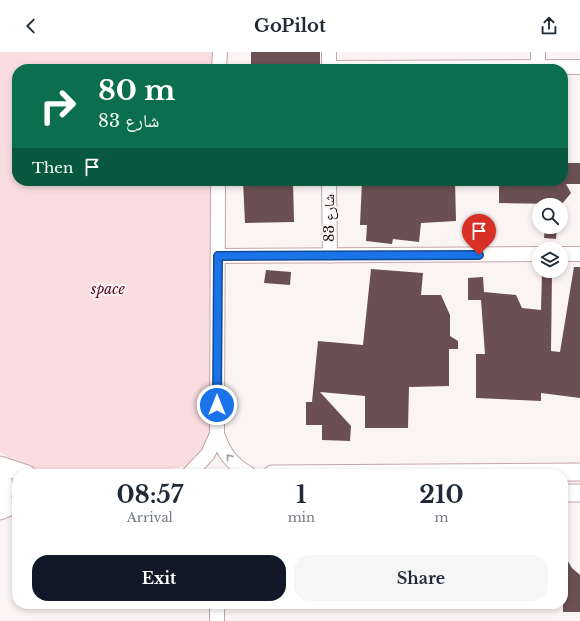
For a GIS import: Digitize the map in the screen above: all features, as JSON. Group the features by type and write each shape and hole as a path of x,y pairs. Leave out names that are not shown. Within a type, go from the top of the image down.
{"street":[{"path":"220,52 220,64"},
{"path":"329,52 329,64"},
{"path":"538,52 538,64"},
{"path":"568,67 580,67"},
{"path":"218,186 217,434 222,447 229,458 241,469"},
{"name":"شارع 83","path":"329,186 330,256"},
{"name":"شارع 83","path":"218,256 532,254"},
{"path":"568,254 580,254"},
{"path":"194,469 208,454 217,434"},
{"path":"0,465 12,469"},
{"path":"0,472 4,488 0,505"},
{"path":"568,472 580,472"},
{"path":"568,493 580,493"},
{"path":"0,511 12,506"},
{"path":"217,609 217,621"}],"green space":[{"name":"space","path":"0,52 215,52 216,64 12,64 12,186 216,186 216,268 209,435 202,451 191,464 170,469 29,469 0,452"}],"building":[{"path":"251,52 320,52 320,64 251,64"},
{"path":"568,163 580,163 580,184 568,184"},
{"path":"243,186 293,186 294,222 245,223"},
{"path":"362,186 455,186 456,221 421,223 419,242 393,239 392,244 366,241 367,225 360,225"},
{"path":"499,186 567,186 571,193 567,198 532,198 532,204 499,203"},
{"path":"544,234 556,234 556,239 544,238"},
{"path":"574,267 580,267 580,398 541,393 541,401 476,398 476,354 485,354 481,300 468,300 468,278 483,277 484,292 516,295 522,308 541,310 542,278 552,278 551,351 560,352"},
{"path":"371,269 423,273 421,295 441,295 450,315 450,336 458,341 458,349 449,349 449,386 409,387 408,428 365,428 365,396 320,392 351,426 350,441 322,440 322,425 306,425 306,402 312,402 318,341 363,345"},
{"path":"266,270 291,272 290,285 264,283"},
{"path":"568,561 572,568 580,575 580,612 563,612 563,609 568,609"}],"route":[{"path":"217,405 218,256 479,255"}]}
